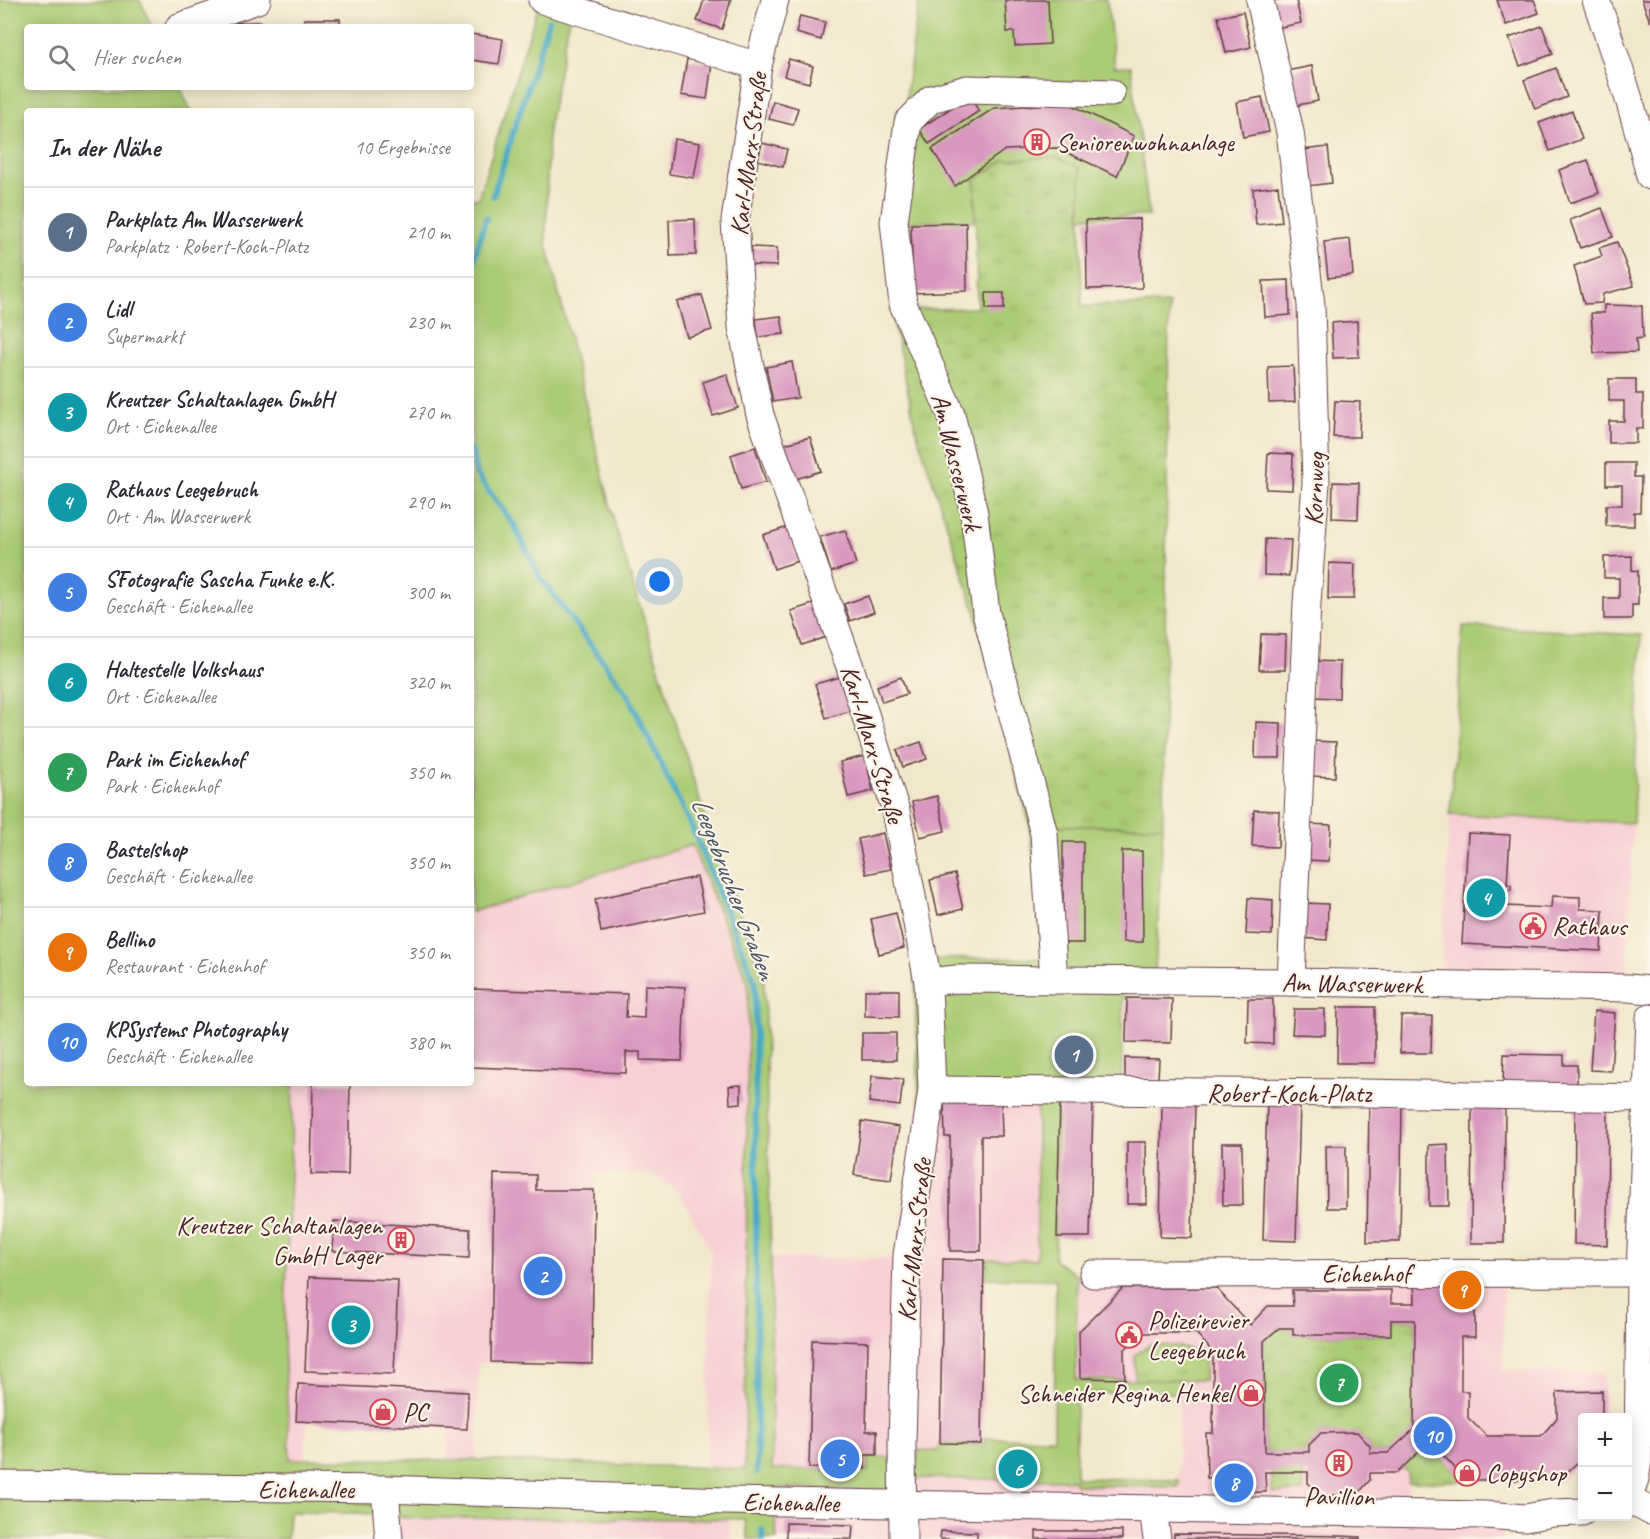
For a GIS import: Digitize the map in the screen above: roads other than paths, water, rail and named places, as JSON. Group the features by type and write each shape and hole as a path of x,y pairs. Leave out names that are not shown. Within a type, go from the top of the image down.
{"street":[{"path":"188,24 257,0"},
{"path":"542,0 759,66"},
{"name":"Karl-Marx-Straße","path":"775,0 759,66 735,221 742,327 760,415 849,664 896,811 928,982 932,1090 907,1255 902,1444 903,1539"},
{"name":"Kornweg","path":"1260,0 1290,132 1311,305 1316,483 1308,603 1291,982"},
{"path":"1596,0 1619,66 1650,176"},
{"name":"Am Wasserwerk","path":"1054,980 1044,834 986,613 975,513 951,414 903,304 894,222 908,122 931,99 967,89 1111,93"},
{"name":"Am Wasserwerk","path":"928,982 956,979 1291,982 1650,990"},
{"path":"1632,1490 1638,1460 1640,1273 1650,1018"},
{"name":"Robert-Koch-Platz","path":"932,1090 1364,1093 1646,1098"},
{"name":"Eichenhof","path":"1093,1274 1640,1273"},
{"name":"Eichenallee","path":"0,1485 385,1489 714,1500 1485,1515 1523,1528 1553,1514 1578,1512"},
{"path":"385,1489 389,1539"},
{"path":"1632,1500 1650,1511"},
{"path":"1154,1509 1157,1539"}],"waterway":[{"name":"Leegebrucher Graben","path":"493,196 549,20"},
{"name":"Leegebrucher Graben","path":"474,260 486,218"},
{"name":"Leegebrucher Graben","path":"474,462 477,475 514,525 540,577 628,695 697,839 755,982 757,1472"},
{"name":"Leegebrucher Graben","path":"762,1530 763,1539"}],"place":[{"name":"Seniorenwohnanlage","path":"1037,142"},
{"name":"Rathaus Leegebruch","path":"1486,898"},
{"name":"Rathaus","path":"1533,926"},
{"name":"Parkplatz Am Wasserwerk","path":"1074,1055"},
{"name":"Kreutzer Schaltanlagen GmbH Lager","path":"401,1240"},
{"name":"Lidl","path":"543,1276"},
{"name":"Bellino","path":"1462,1290"},
{"name":"Kreutzer Schaltanlagen GmbH","path":"351,1325"},
{"name":"Polizeirevier Leegebruch","path":"1129,1335"},
{"name":"Park im Eichenhof","path":"1339,1383"},
{"name":"Schneider Regina Henkel","path":"1251,1393"},
{"name":"PC","path":"383,1412"},
{"name":"KPSystems Photography","path":"1433,1436"},
{"name":"SFotografie Sascha Funke e.K.","path":"840,1459"},
{"name":"Pavillion","path":"1339,1463"},
{"name":"Haltestelle Volkshaus","path":"1018,1469"},
{"name":"Copyshop","path":"1467,1473"},
{"name":"Bastelshop","path":"1234,1483"}]}
